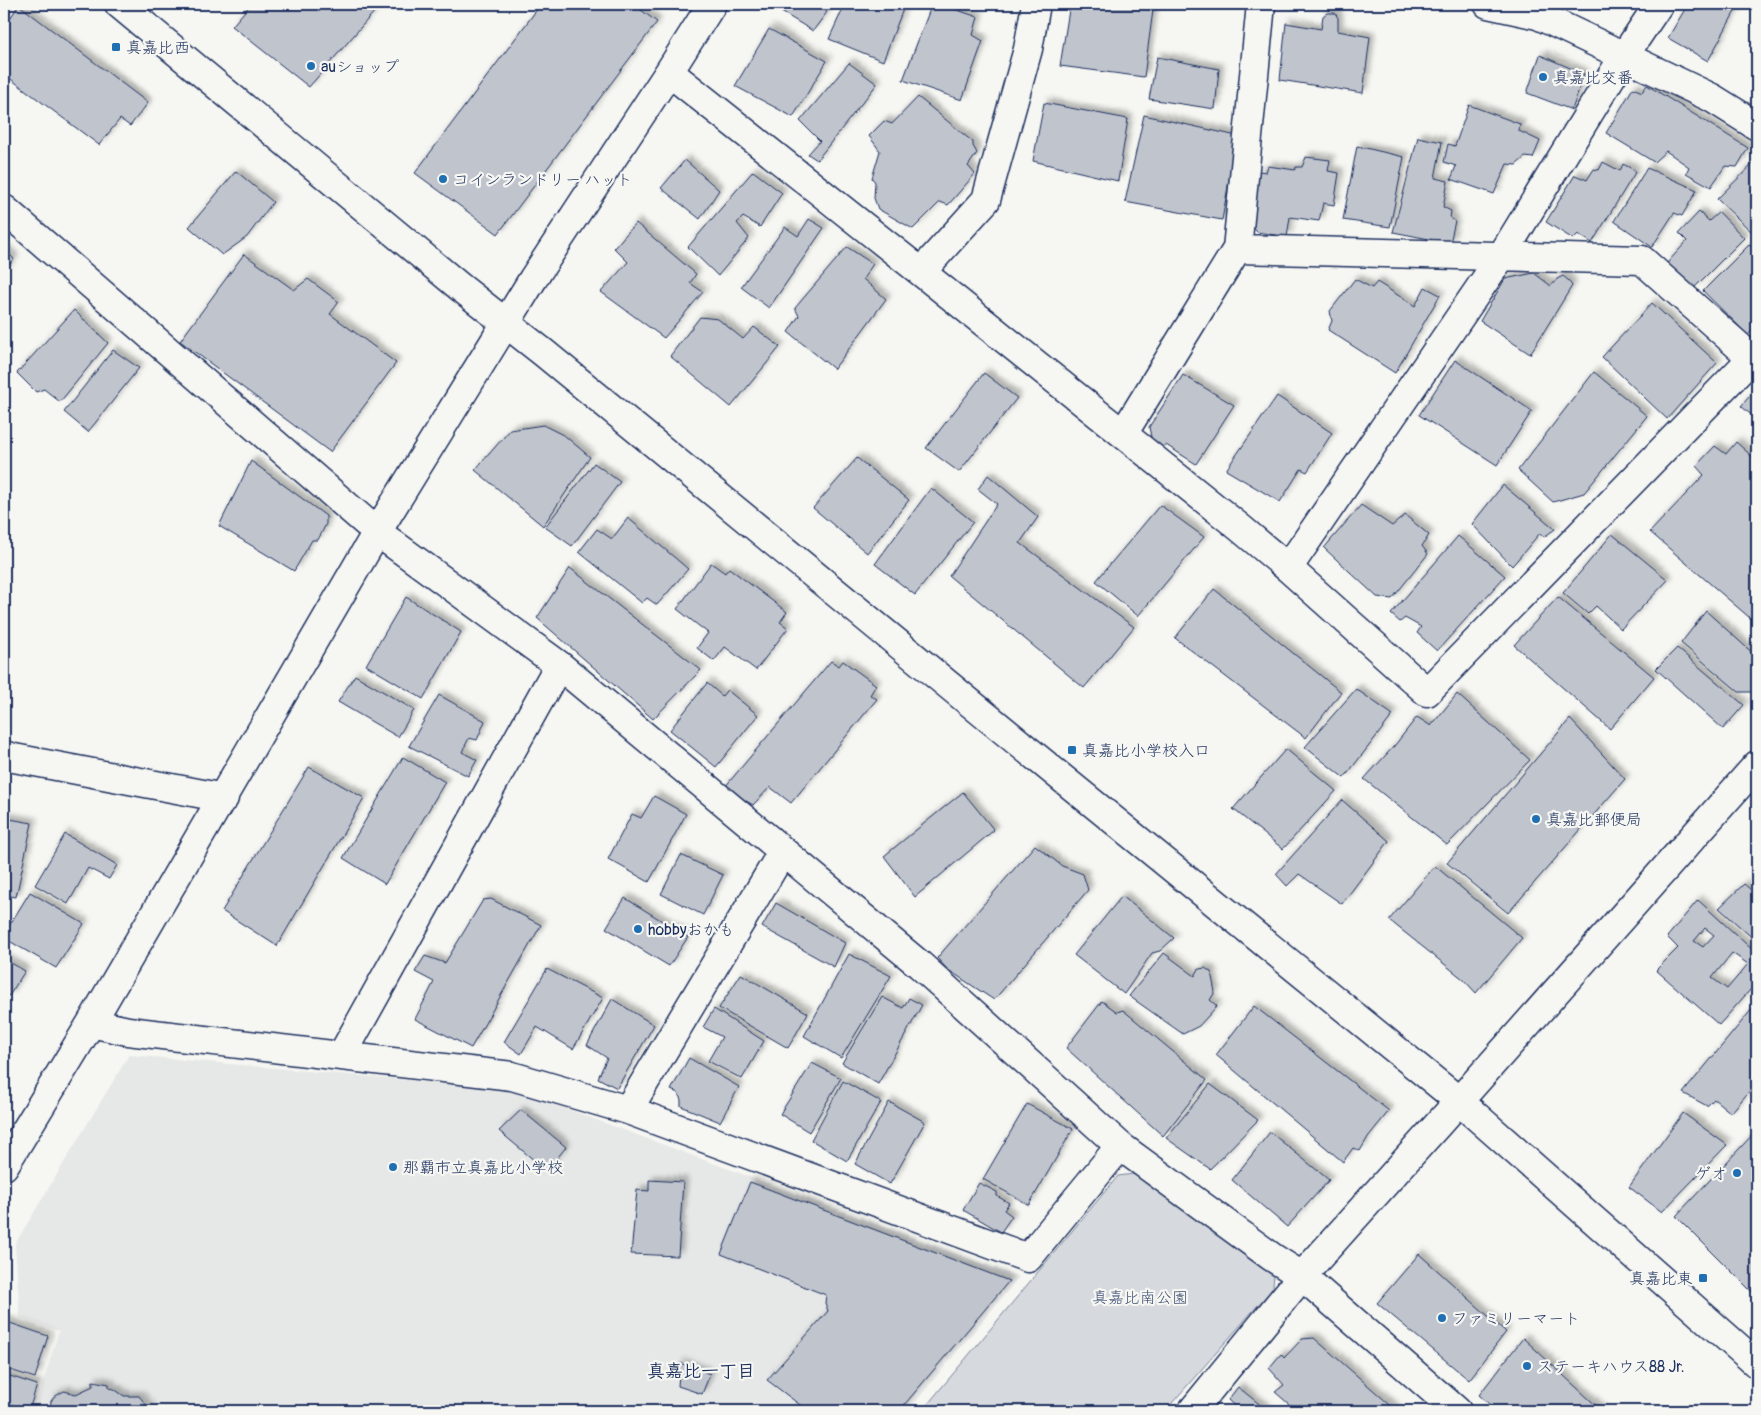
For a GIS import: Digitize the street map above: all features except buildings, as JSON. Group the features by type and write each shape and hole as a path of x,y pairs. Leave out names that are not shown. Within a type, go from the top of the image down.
{"street":[{"path":"119,4 506,323 1460,1101 1757,1364"},
{"path":"7,1152 91,1023 224,798 377,532 538,270 712,4"},
{"path":"921,272 986,200 1028,49 1036,4"},
{"path":"1123,434 1237,249 1261,4"},
{"path":"1488,4 1538,15 1712,98 1757,126"},
{"path":"1288,568 1501,257 1624,56 1659,4"},
{"path":"669,72 921,272 1288,568 1427,692 1755,356 1642,260 1237,249"},
{"path":"4,209 377,532 559,665 920,965 1120,1146 1272,1257 1302,1276 1457,1411"},
{"path":"342,1056 559,665"},
{"path":"4,755 224,798"},
{"path":"1192,1411 1302,1276 1460,1101 1757,765"},
{"path":"628,1110 783,851"},
{"path":"91,1023 128,1031 512,1076 628,1110 1028,1258 1120,1146"}],"shaded area":[{"name":"那覇市立真嘉比小学校","path":"129,1055 516,1090 1019,1277 908,1411 34,1411 59,1331 20,1318 15,1244"}],"green space":[{"name":"真嘉比南公園","path":"1141,1173 1274,1273 1273,1288 1165,1411 922,1411 1118,1176"}],"place":[{"name":"真嘉比西","path":"116,47"},
{"name":"auショップ","path":"311,66"},
{"name":"真嘉比交番","path":"1543,77"},
{"name":"コインランドリー ハット","path":"443,179"},
{"name":"真嘉比小学校入口","path":"1072,750"},
{"name":"真嘉比郵便局","path":"1536,819"},
{"name":"hobbyおかも","path":"638,929"},
{"name":"那覇市立真嘉比小学校","path":"393,1167"},
{"name":"ゲオ","path":"1737,1173"},
{"name":"真嘉比東","path":"1703,1278"},
{"name":"ファミリーマート","path":"1442,1318"},
{"name":"ステーキハウス88 Jr.","path":"1527,1366"}],"district":[{"name":"真嘉比一丁目","path":"701,1371"}]}
